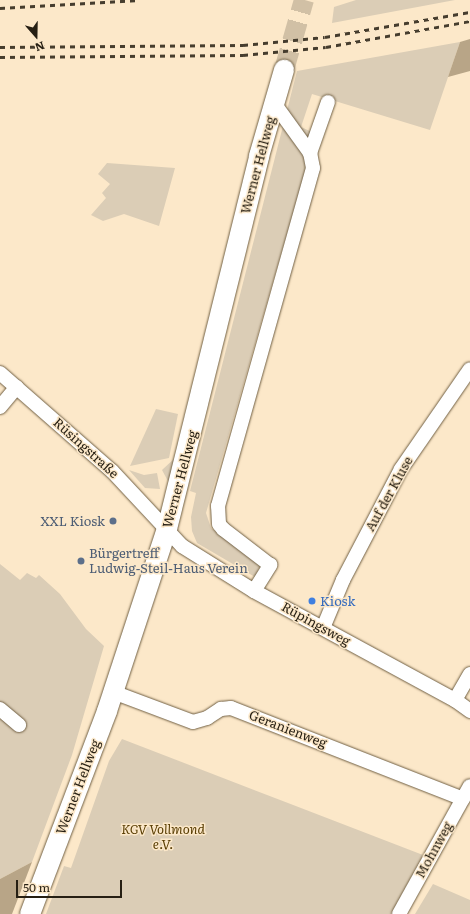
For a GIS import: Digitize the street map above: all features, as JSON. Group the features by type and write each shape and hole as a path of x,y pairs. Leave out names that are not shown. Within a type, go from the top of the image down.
{"main road":[{"name":"Werner Hellweg","path":"30,914 113,692 167,530 274,103 284,70"}],"street":[{"path":"254,591 270,565 223,529 219,524 218,506 313,168 310,153 328,102"},
{"name":"Werner Hellweg","path":"274,103 310,153"},
{"name":"Auf der Kluse","path":"323,628 343,580 401,469 470,369"},
{"name":"Rüsingstraße","path":"0,373 112,471 167,530"},
{"path":"0,407 17,388"},
{"name":"Rüpingsweg","path":"167,530 182,546 254,591 455,700 470,711"},
{"path":"455,700 470,674"},
{"name":"Geranienweg","path":"113,692 193,722 200,721 221,709 231,708 463,799"},
{"path":"0,709 20,725"},
{"name":"Mohnweg","path":"398,914 470,786"}],"green space":[{"path":"356,0 455,0 332,23 334,7"},
{"path":"460,42 430,130 312,94 301,127 312,132 308,161 206,513 211,528 260,566 255,577 197,543 192,531 191,517 196,493 190,491 297,71"},
{"path":"107,163 175,168 159,226 124,214 103,221 91,215 106,198 102,193 110,184 98,174"},
{"path":"156,409 178,414 169,458 130,466"},
{"path":"176,457 169,483 162,470"},
{"path":"129,470 144,475 157,473 160,489 145,488"},
{"path":"0,564 20,580 27,573 36,578 39,575 60,594 86,629 104,646 72,755 32,862 0,879"},
{"name":"KGV Vollmond e.V.","path":"122,739 423,855 391,914 46,914 64,866 71,868 109,761"},
{"path":"433,884 470,900 470,914 415,914"}],"shaded area":[{"path":"470,39 470,71 448,77 460,42"},
{"path":"32,862 12,914 0,914 0,879"}],"tunnel":[{"path":"284,70 304,0"}],"railway":[{"path":"0,8 140,0"},
{"path":"0,47 243,45 325,37 470,12"},
{"path":"0,57 243,55 326,47 470,21"}],"place":[{"name":"XXL Kiosk","path":"113,521"},
{"name":"Bürgertreff Ludwig-Steil-Haus Verein","path":"81,561"},
{"name":"Kiosk","path":"312,601"}]}
